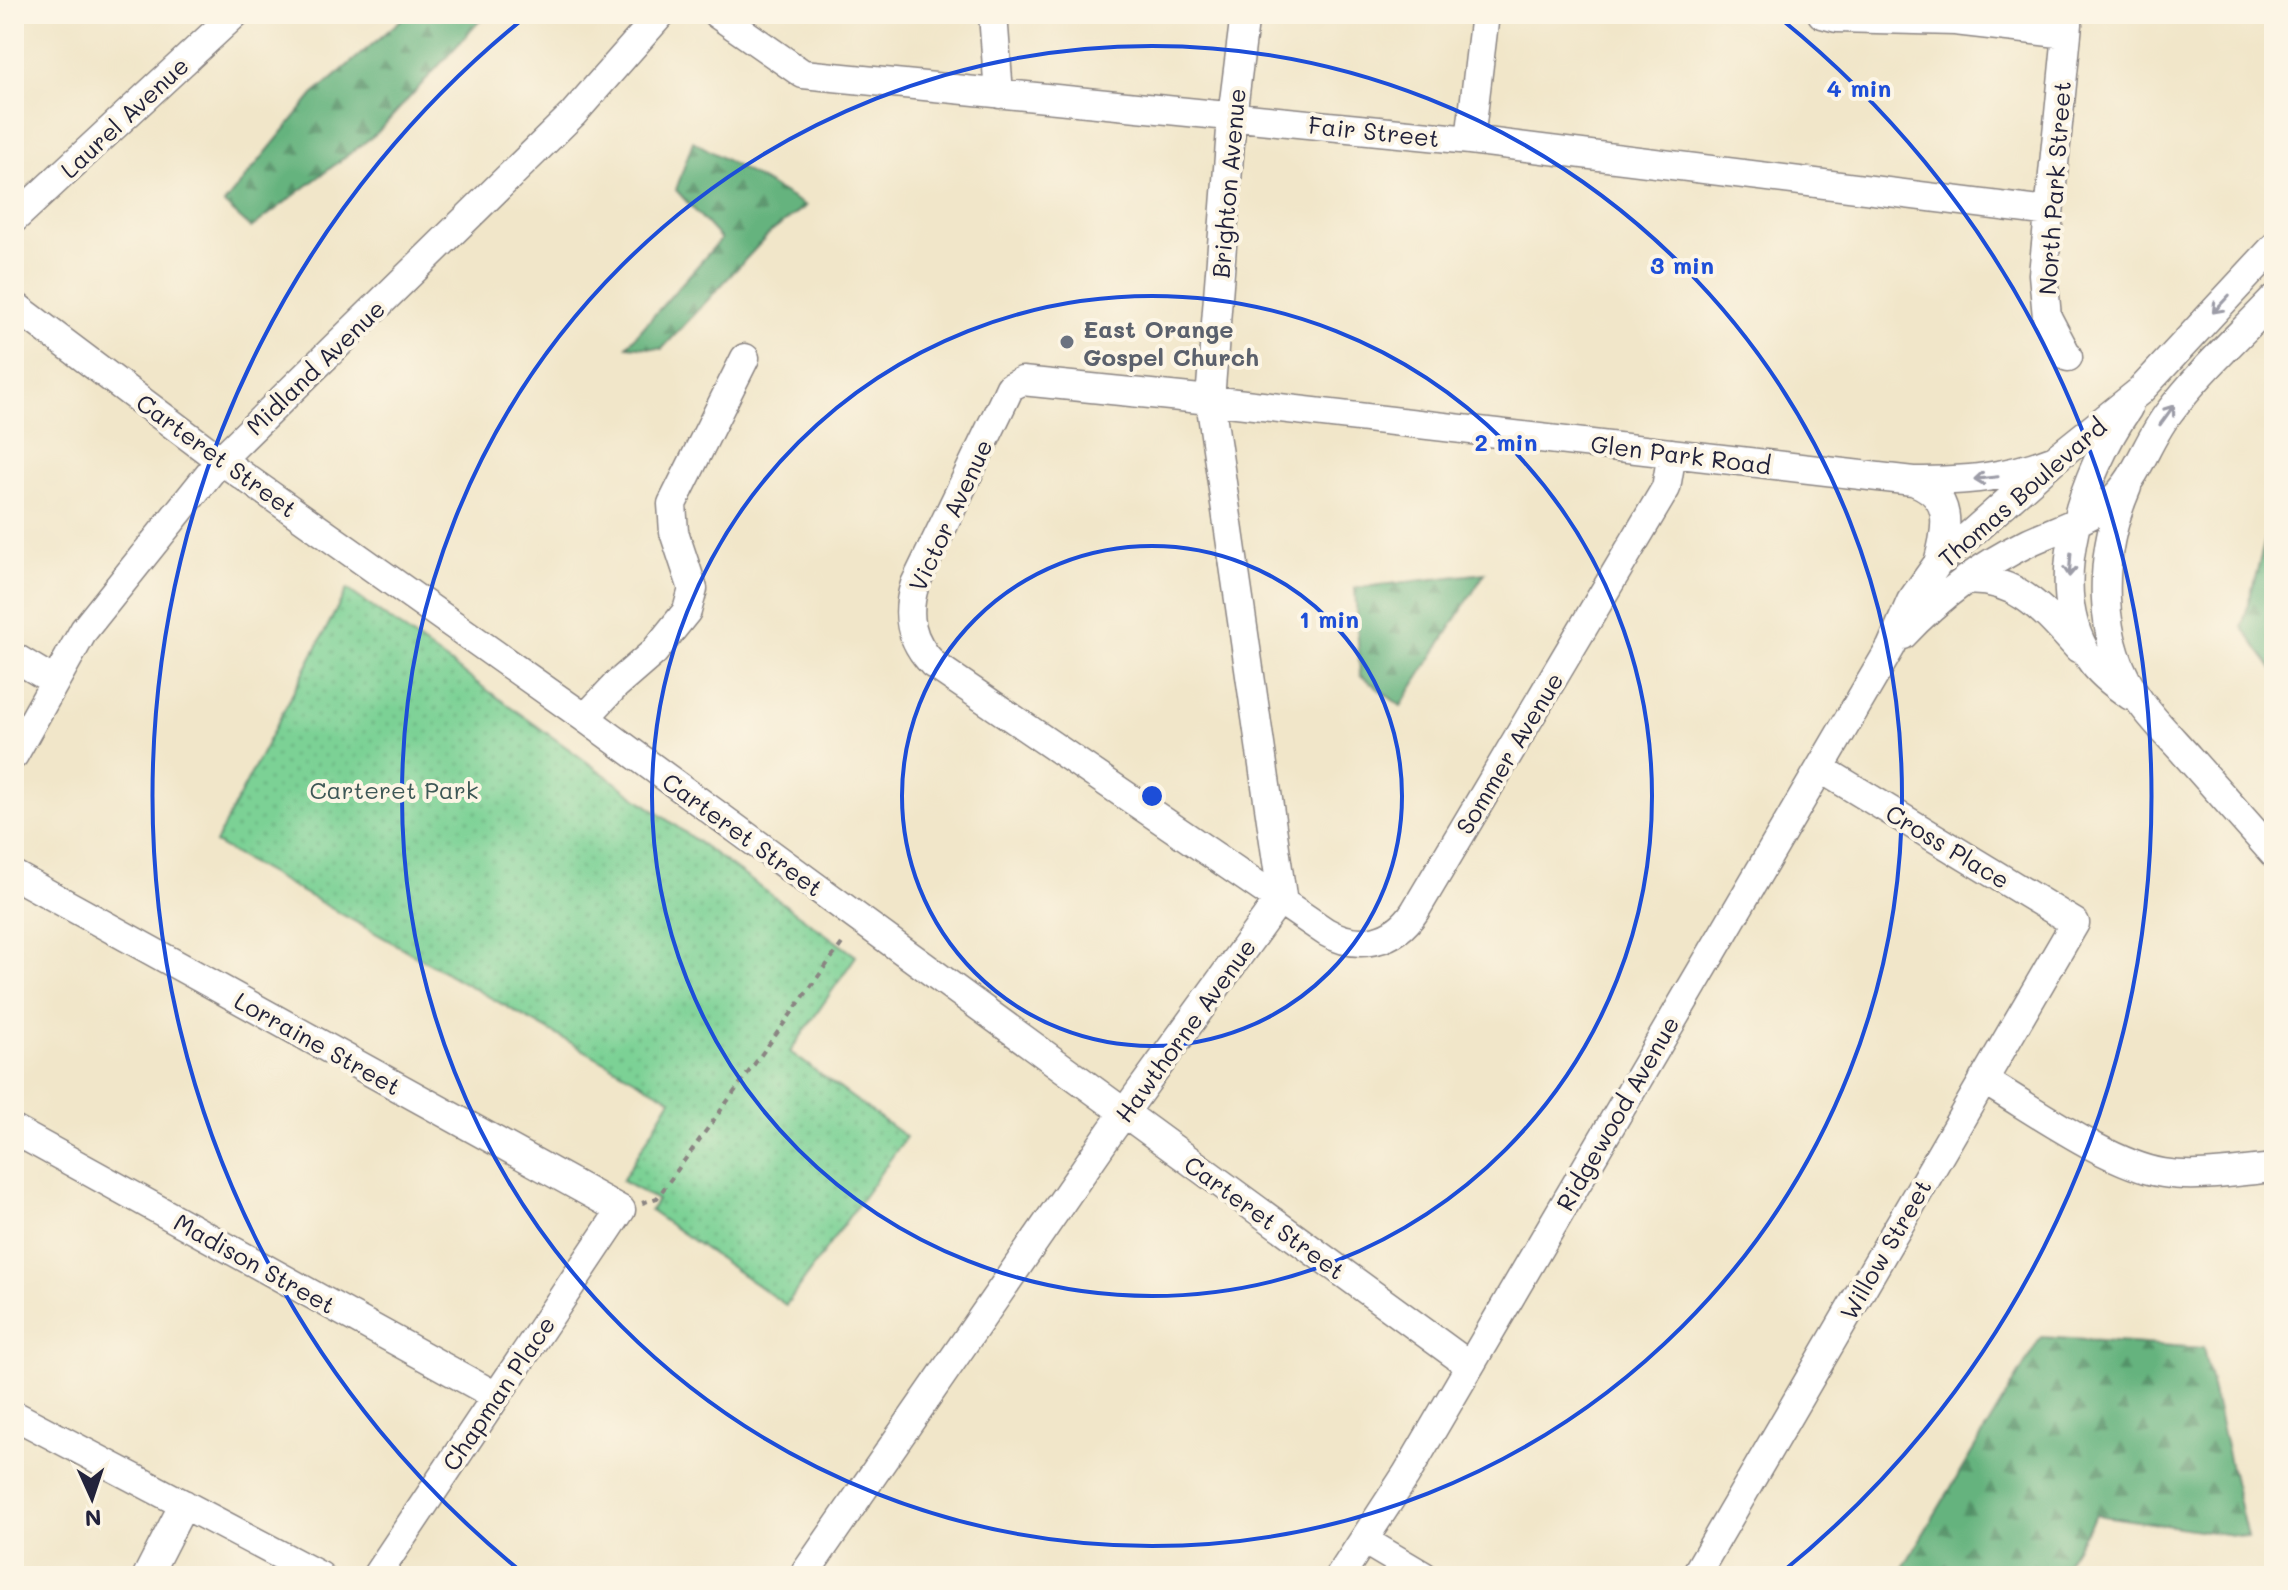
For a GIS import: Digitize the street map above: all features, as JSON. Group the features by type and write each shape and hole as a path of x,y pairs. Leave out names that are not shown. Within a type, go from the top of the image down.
{"street":[{"name":"Midland Avenue","path":"14,755 84,630 221,459 573,114 661,14"},
{"name":"Fair Street","path":"717,14 803,74 1470,140 2049,212"},
{"path":"993,14 999,94"},
{"name":"Brighton Avenue","path":"1210,400 1232,117 1245,14"},
{"path":"1470,140 1485,14"},
{"path":"1822,14 1837,18 1944,18 1977,23 2068,24"},
{"name":"Laurel Avenue","path":"14,219 232,15"},
{"name":"North Park Street","path":"2068,24 2043,294 2047,317 2068,357"},
{"name":"Thomas Boulevard","path":"1891,647 1911,601 1938,563 2055,459 2140,391 2274,247"},
{"name":"Thomas Boulevard","path":"1891,647 1926,612 1964,581 2030,542 2099,510 2129,483 2152,436 2176,404 2274,299"},
{"name":"Carteret Street","path":"14,305 221,459 585,718 1469,1365"},
{"path":"585,718 616,685 654,652 687,611 693,589 674,532 672,504 745,358"},
{"name":"Victor Avenue","path":"1210,400 1022,381 1010,387 915,584 910,601 910,622 916,642 933,664 1279,900"},
{"path":"2096,667 2081,644 2070,598 2069,563 2076,522 2103,451 2140,391"},
{"path":"1210,400 1282,896 1279,900"},
{"name":"Glen Park Road","path":"1210,400 1913,481 1994,478 2055,459"},
{"name":"Sommer Avenue","path":"1279,900 1331,935 1349,942 1381,939 1408,922 1666,488 1672,453"},
{"path":"1913,481 1932,490 1945,509 1946,533 1938,563"},
{"path":"2129,483 2111,540 2106,577 2107,611 2116,657 2140,703"},
{"path":"1964,581 1998,582 2023,594 2045,611 2096,667 2140,703 2274,854"},
{"name":"Ridgewood Avenue","path":"1340,1576 1365,1541 1891,647"},
{"path":"14,657 54,681"},
{"name":"Cross Place","path":"1820,768 2075,923"},
{"name":"Lorraine Street","path":"14,875 621,1210"},
{"name":"Hawthorne Avenue","path":"803,1576 1124,1114 1279,900"},
{"name":"Willow Street","path":"1695,1576 2075,923"},
{"path":"1983,1080 2111,1155 2145,1169 2193,1175 2274,1168"},
{"name":"Madison Street","path":"14,1130 496,1396"},
{"name":"Chapman Place","path":"376,1576 621,1210"},
{"path":"14,1415 320,1576"},
{"path":"147,1576 184,1504"},
{"path":"1365,1541 1424,1576"}],"path":[{"path":"621,1210 657,1198 844,941"}],"green space":[{"path":"408,14 486,14 377,133 251,228 224,204 313,95"},
{"path":"693,141 806,206 770,233 662,349 627,346 721,239 676,190"},
{"path":"2274,532 2274,671 2242,627 2266,537"},
{"path":"1485,573 1401,706 1360,675 1355,588"},
{"name":"Carteret Park","path":"347,589 856,956 790,1052 906,1137 786,1305 650,1211 657,1200 622,1181 671,1099 215,843"},
{"path":"2041,1337 2203,1348 2247,1537 2096,1515 2058,1576 1898,1576"}],"place":[{"name":"East Orange Gospel Church","path":"1067,342"}]}
